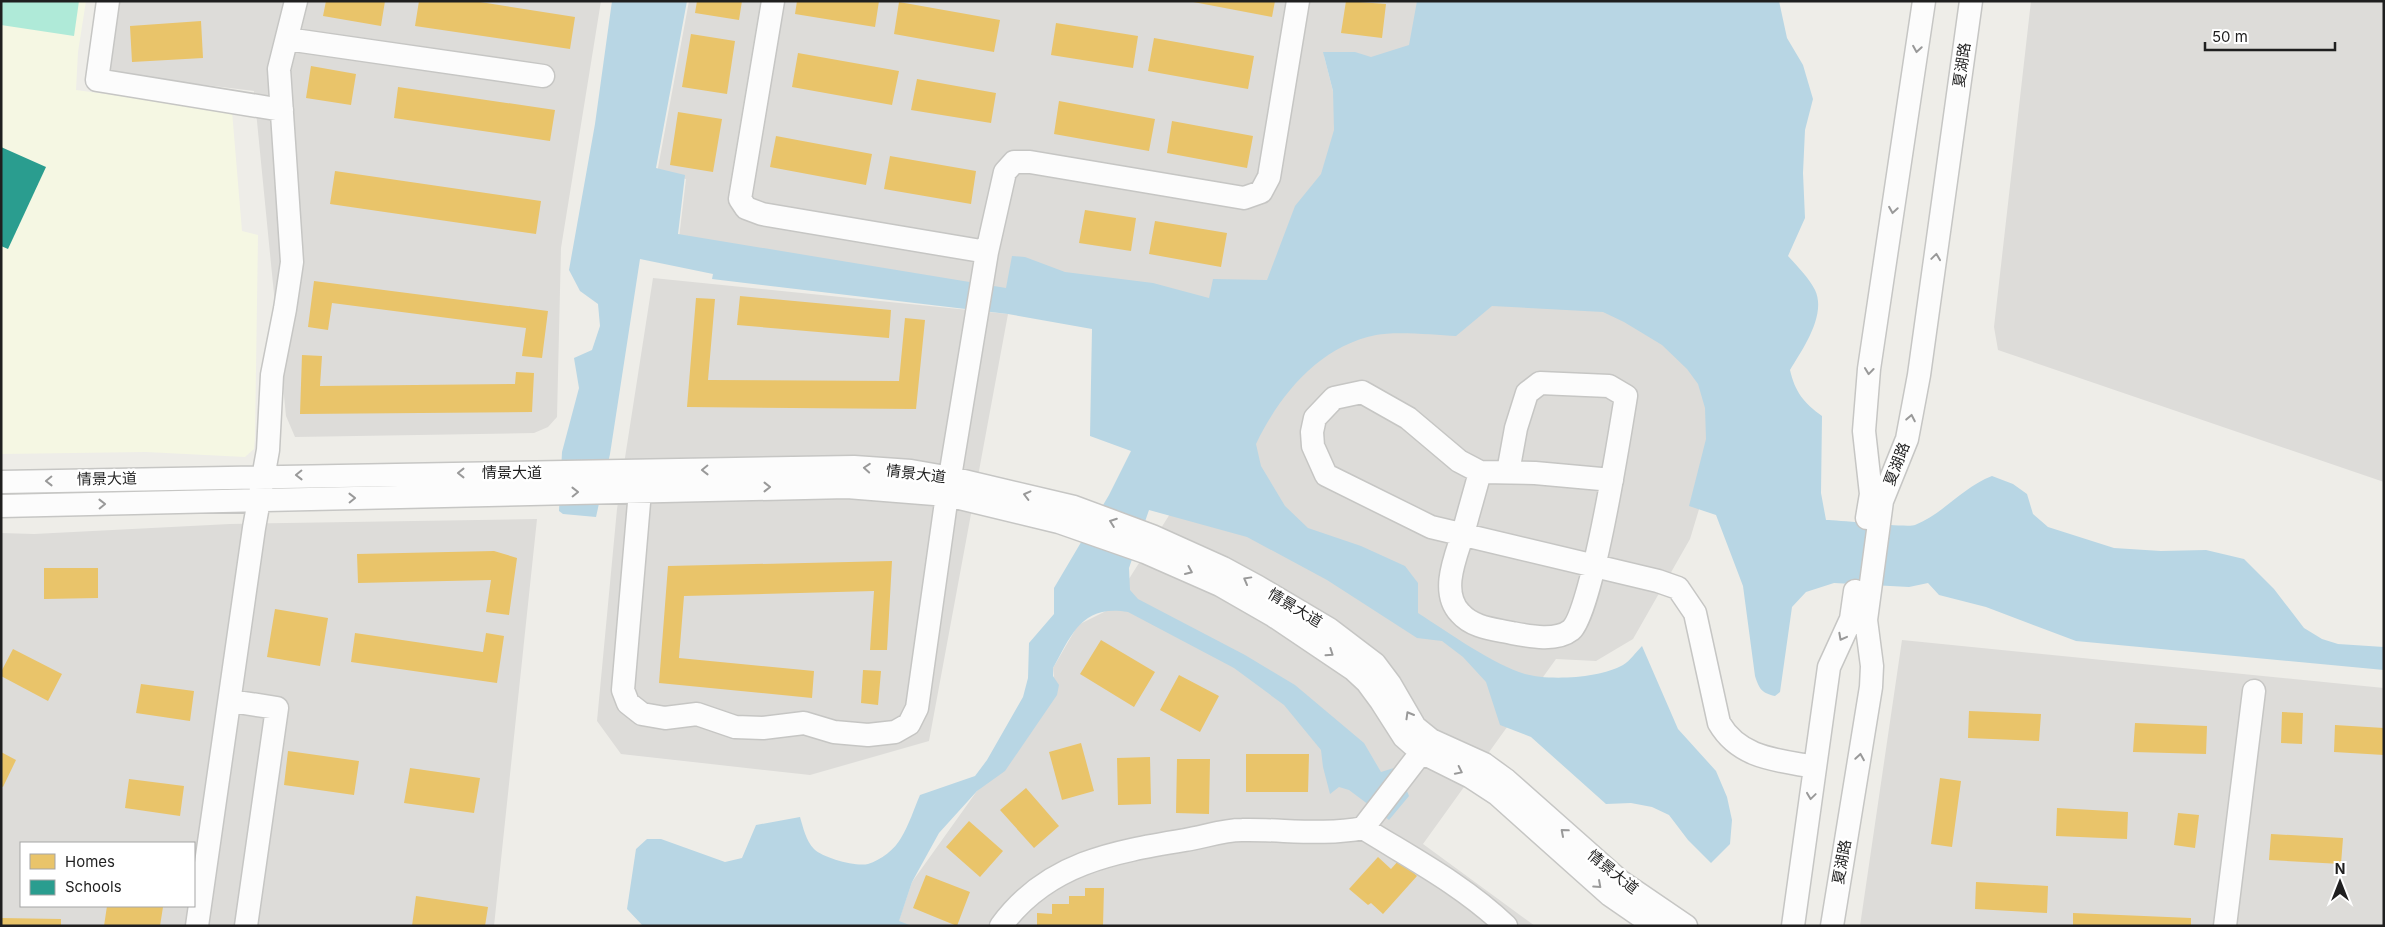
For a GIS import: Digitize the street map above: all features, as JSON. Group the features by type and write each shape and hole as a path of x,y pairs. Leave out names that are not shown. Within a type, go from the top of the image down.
{"street":[{"path":"108,1 97,80 282,110"},
{"path":"197,926 259,500 268,450 272,375 292,262 279,69 296,1"},
{"path":"773,1 740,199 746,208 762,214 986,261"},
{"path":"634,484 623,690 628,703 642,714 665,718 697,714 735,727 762,728 804,723 834,732 868,735 895,732 909,724 917,708 949,487 986,261 1005,172 1014,162 1030,162 1244,198 1261,192 1269,177 1298,1"},
{"name":"夏湖路","path":"1832,926 1871,687 1872,666 1863,591 1874,513 1864,431 1869,369 1924,1"},
{"name":"夏湖路","path":"1874,513 1882,500 1907,439 1920,375 1971,1"},
{"path":"287,39 542,76"},
{"path":"1480,472 1454,557 1451,594 1459,613 1478,626 1526,636 1555,637 1571,630 1584,604 1612,480 1626,396 1609,386 1540,382 1527,393 1516,428 1508,472"},
{"path":"1612,480 1508,472 1480,472 1458,461 1408,418 1362,392 1334,398 1315,418 1312,432 1313,446 1326,475 1431,527 1658,581 1678,588 1695,613 1719,723 1727,737 1742,749 1765,758 1816,767"},
{"name":"情景大道","path":"1,482 422,473 527,483 634,484 854,467 911,471 949,487 1071,516 1232,572 1291,606 1353,646 1375,664 1390,684 1415,727 1420,754"},
{"path":"422,473 422,496"},
{"name":"情景大道","path":"1,506 422,496 527,483"},
{"name":"夏湖路","path":"1793,926 1829,667 1863,591"},
{"path":"2225,926 2254,691"},
{"path":"231,701 276,708 246,926"},
{"path":"1001,926 1014,909 1042,884 1075,867 1128,849 1239,830 1342,832 1368,822 1420,754"},
{"name":"情景大道","path":"1420,754 1471,777 1497,794 1610,895 1655,926"},
{"name":"情景大道","path":"1420,754 1484,764 1506,780 1620,881 1686,926"},
{"path":"1368,822 1485,906 1506,926"}],"shaded area":[{"path":"1,1 86,1 78,52 76,90 232,111 242,231 258,235 255,437 254,449 245,457 146,452 1,454"},
{"path":"120,1 601,1 561,248 557,417 548,427 534,433 295,437 286,416 254,91 110,73"},
{"path":"689,1 1418,1 1409,49 1371,61 1324,56 1334,95 1335,135 1322,179 1268,284 1210,303 1008,292 679,238 686,179 657,173"},
{"path":"2031,1 2384,1 2384,482 1998,350 1994,327"},
{"path":"653,278 1008,314 929,741 810,775 621,754 597,721 617,509"},
{"path":"1531,300 1619,303 1705,367 1710,473 1690,539 1633,639 1596,661 1556,659 1423,844 1535,926 897,926 912,882 977,791 1056,695 1053,668 1078,625 1110,609 1221,433 1345,336 1443,310"},
{"path":"537,519 494,926 1,926 1,533 34,534 230,524"},
{"path":"1902,640 2384,688 2384,926 1860,926"}],"green space":[{"path":"1,1 79,1 74,36 1,25"}],"water":[{"path":"612,1 687,1 656,168 685,175 678,234 1006,288 1012,256 1025,257 1065,272 1153,283 1209,298 1213,279 1267,280 1295,206 1321,174 1334,130 1333,91 1323,52 1355,52 1371,57 1409,45 1417,1 1779,1 1787,38 1803,65 1813,99 1805,130 1803,173 1805,218 1788,256 1815,290 1818,310 1811,332 1790,370 1801,396 1822,416 1821,493 1826,520 1915,525 1992,476 2013,484 2027,494 2033,514 2048,527 2114,548 2161,551 2206,550 2244,559 2274,589 2304,628 2322,639 2338,644 2384,647 2384,670 2076,641 1986,607 1939,595 1928,583 1909,587 1834,583 1806,592 1792,607 1780,692 1775,696 1764,692 1759,687 1755,676 1743,586 1716,515 1689,506 1706,439 1705,408 1698,384 1687,369 1662,345 1624,322 1603,312 1492,306 1456,336 1405,333 1376,335 1356,341 1320,361 1290,390 1266,425 1256,444 1261,466 1285,506 1308,528 1361,546 1405,566 1418,583 1418,613 1470,647 1513,670 1535,676 1561,678 1602,673 1623,665 1642,646 1678,729 1716,771 1727,797 1732,820 1730,844 1711,863 1688,840 1669,815 1652,807 1631,803 1606,804 1531,737 1500,725 1486,682 1463,657 1442,641 1417,638 1327,580 1247,537 1149,510 1129,568 1130,590 1138,599 1245,655 1295,685 1364,743 1381,772 1397,767 1409,796 1389,820 1349,790 1339,787 1330,794 1321,750 1284,705 1234,668 1128,612 1112,611 1089,617 1080,624 1053,668 1053,676 1059,685 1057,695 1005,771 977,791 939,833 912,882 899,921 912,926 643,926 627,909 636,849 647,839 661,839 725,862 742,858 756,825 800,817 805,834 814,849 825,856 848,863 863,865 883,857 898,842 920,795 975,776 987,760 1023,697 1028,678 1029,643 1054,614 1054,588 1109,495 1131,451 1090,436 1092,329 1008,314 712,279 713,274 640,259 610,454 596,517 563,514 559,511 562,452 579,388 574,358 592,350 600,326 598,304 580,291 569,270 595,124"}],"building: Homes":[{"path":"326,1 385,1 381,26 323,16"},
{"path":"419,1 474,1 575,17 570,49 415,26"},
{"path":"697,1 742,1 739,20 695,13"},
{"path":"797,1 879,1 875,27 795,14"},
{"path":"1188,1 1275,1 1272,17"},
{"path":"1346,1 1386,4 1382,38 1341,33"},
{"path":"899,2 1000,20 994,52 894,34"},
{"path":"201,21 203,58 132,62 130,26"},
{"path":"1056,23 1138,36 1133,68 1051,55"},
{"path":"691,34 735,41 727,94 682,87"},
{"path":"1154,38 1254,56 1248,89 1148,71"},
{"path":"798,53 899,71 892,105 792,87"},
{"path":"311,66 356,74 351,105 306,98"},
{"path":"917,79 996,93 991,123 911,110"},
{"path":"398,87 555,110 550,141 394,118"},
{"path":"1059,101 1155,119 1149,151 1054,134"},
{"path":"678,112 722,119 713,172 670,165"},
{"path":"1172,121 1253,136 1247,168 1167,153"},
{"path":"776,136 872,154 866,185 770,167"},
{"path":"890,156 976,171 971,204 884,189"},
{"path":"335,171 541,201 536,234 330,204"},
{"path":"1085,210 1136,218 1131,251 1079,243"},
{"path":"1155,221 1227,233 1221,267 1149,254"},
{"path":"314,281 548,311 542,358 522,356 526,328 332,303 328,330 308,327"},
{"path":"740,296 891,310 889,338 737,325"},
{"path":"696,298 715,299 708,380 899,381 905,318 925,320 916,409 687,407"},
{"path":"302,355 322,356 320,386 515,384 516,372 534,373 532,412 300,414"},
{"path":"494,551 517,558 509,615 486,612 491,580 358,583 357,554"},
{"path":"892,561 887,650 870,650 874,591 684,596 679,658 814,671 812,698 659,683 668,566"},
{"path":"44,568 98,568 98,598 44,599"},
{"path":"275,609 328,618 320,666 267,657"},
{"path":"355,633 483,652 486,633 504,636 497,683 351,662"},
{"path":"1101,640 1155,672 1134,707 1080,674"},
{"path":"13,649 62,674 48,701 1,676 1,672"},
{"path":"863,670 881,671 878,705 861,703"},
{"path":"1179,675 1219,696 1200,732 1160,710"},
{"path":"141,684 194,691 190,721 136,713"},
{"path":"1969,711 2041,714 2039,741 1968,738"},
{"path":"2282,712 2303,713 2302,744 2281,743"},
{"path":"2135,723 2207,726 2206,754 2133,752"},
{"path":"2335,725 2384,728 2384,755 2334,752"},
{"path":"1081,743 1094,791 1062,800 1049,752"},
{"path":"288,751 359,761 354,795 284,785"},
{"path":"1,752 16,760 3,787 1,786"},
{"path":"1246,754 1309,754 1308,792 1246,792"},
{"path":"1150,757 1151,804 1118,805 1117,758"},
{"path":"1177,759 1210,759 1209,814 1176,813"},
{"path":"410,768 480,778 474,813 404,803"},
{"path":"1940,778 1961,781 1952,847 1931,844"},
{"path":"129,779 184,786 180,816 125,808"},
{"path":"1026,788 1059,826 1034,848 1000,810"},
{"path":"2057,808 2128,812 2127,839 2056,836"},
{"path":"2178,813 2199,815 2195,848 2174,845"},
{"path":"969,821 1003,851 980,877 946,847"},
{"path":"2271,834 2343,838 2341,864 2269,860"},
{"path":"1378,857 1391,869 1399,860 1417,876 1383,914 1371,903 1368,905 1349,889"},
{"path":"926,875 970,892 957,926 913,908"},
{"path":"1976,882 2048,886 2047,913 1975,909"},
{"path":"1085,888 1104,888 1103,926 1037,926 1037,913 1052,914 1052,904 1069,904 1069,896 1085,896"},
{"path":"416,896 488,907 485,926 412,926"},
{"path":"107,907 163,907 160,926 104,926"},
{"path":"2073,913 2191,918 2191,926 2073,926"},
{"path":"1,918 61,919 61,926 1,926"}],"building: Schools":[{"path":"1,147 46,167 8,249 1,246"}]}
